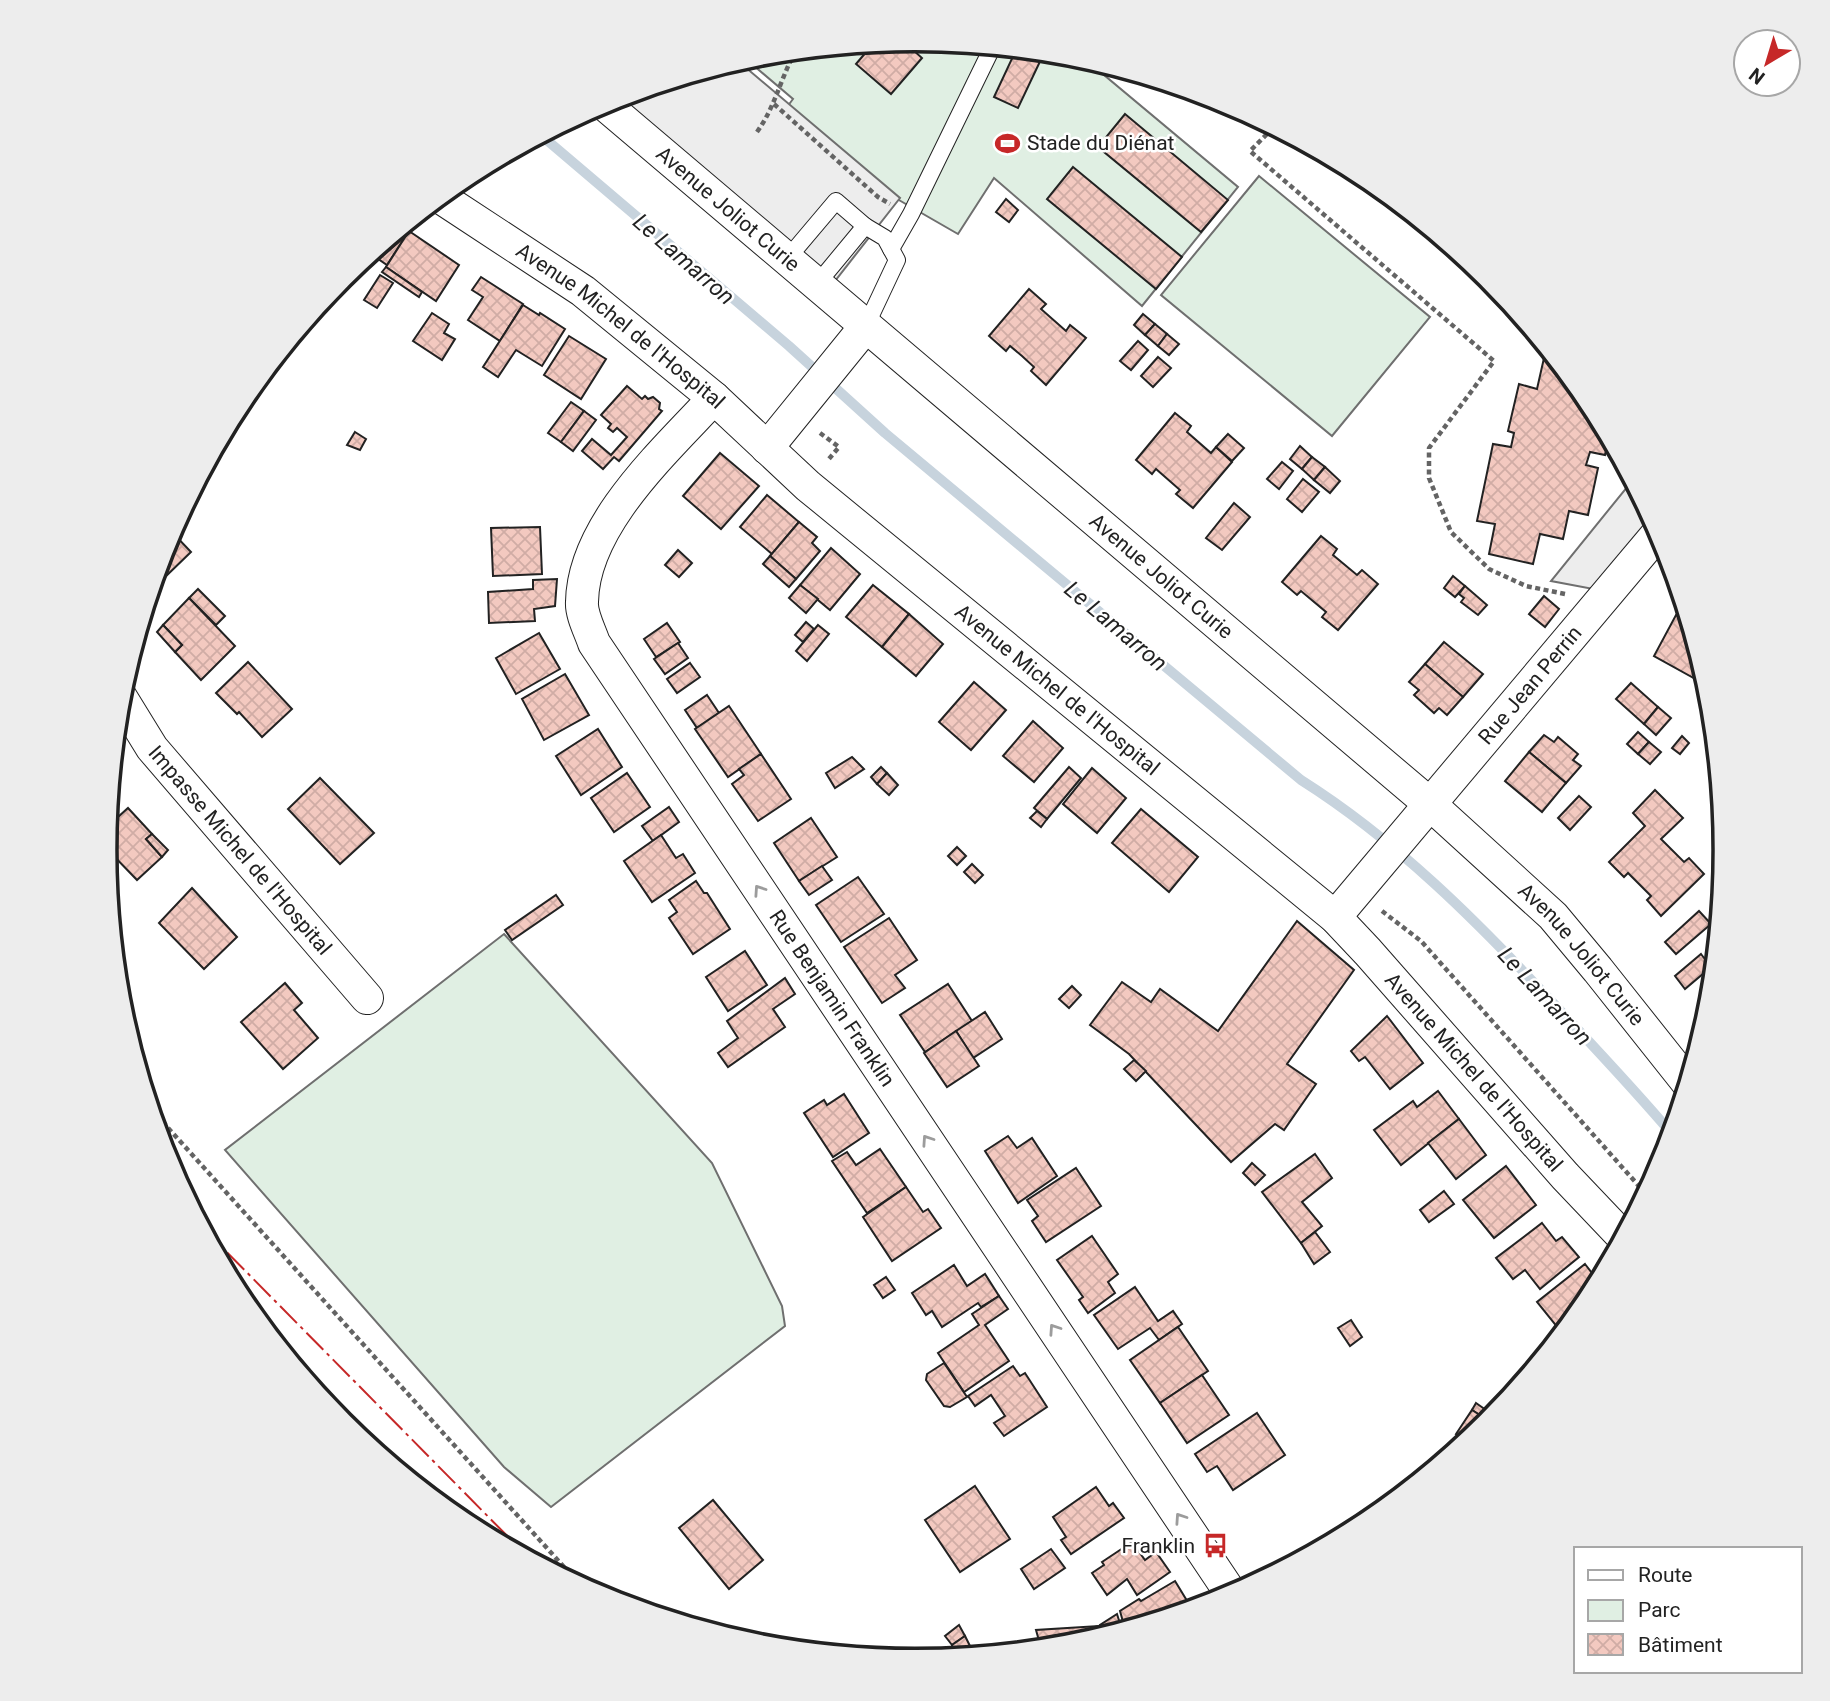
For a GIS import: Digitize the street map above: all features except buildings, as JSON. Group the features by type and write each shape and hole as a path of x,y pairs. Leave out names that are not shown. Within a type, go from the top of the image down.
{"street":[{"name":"Avenue Joliot Curie","path":"613,112 1431,805 1553,916 1681,1074"},
{"name":"Avenue Michel de l'Hospital","path":"449,203 583,290 713,398 808,486 1335,917 1617,1230"},
{"path":"767,448 811,414 842,355 866,326"},
{"name":"Rue Benjamin Franklin","path":"713,398 617,507 589,557 581,604 594,643 1226,1585"},
{"name":"Rue Jean Perrin","path":"1335,917 1651,542"},
{"name":"Impasse Michel de l'Hospital","path":"129,711 152,748 368,998"}],"lane":[{"path":"891,249 911,215 988,56"},
{"path":"787,259 836,201 865,226 885,238 897,260 866,326"},
{"path":"817,284 865,226"}],"path":[{"path":"757,132 771,112 790,63"},
{"path":"1267,134 1250,151 1494,360 1429,448 1429,478 1451,532 1489,569 1527,586 1600,602"},
{"path":"808,486 839,447 811,414"},
{"path":"1362,884 1421,941 1639,1186"},
{"path":"166,1126 564,1567"}],"green space":[{"name":"Stade du Diénat","path":"915,52 1019,59 1071,68 1105,76 1238,187 1142,306 994,178 958,234 885,192 787,107 793,99 757,68 811,59"},
{"path":"1259,176 1430,317 1332,436 1161,295"},
{"path":"504,934 712,1163 782,1306 785,1326 551,1507 504,1467 225,1150"}],"shaded area":[{"path":"749,70 900,198 835,281 628,106 708,80"},
{"path":"1626,489 1651,542 1609,592 1551,581"}],"waterway":[{"name":"Le Lamarron","path":"549,142 789,346 885,433 1301,780 1370,829 1434,883 1524,972 1664,1125"}],"power":[{"path":"224,1250 508,1537"}],"place":[{"name":"Stade du Diénat","path":"1007,143"},
{"name":"Franklin","path":"1215,1546"}]}
